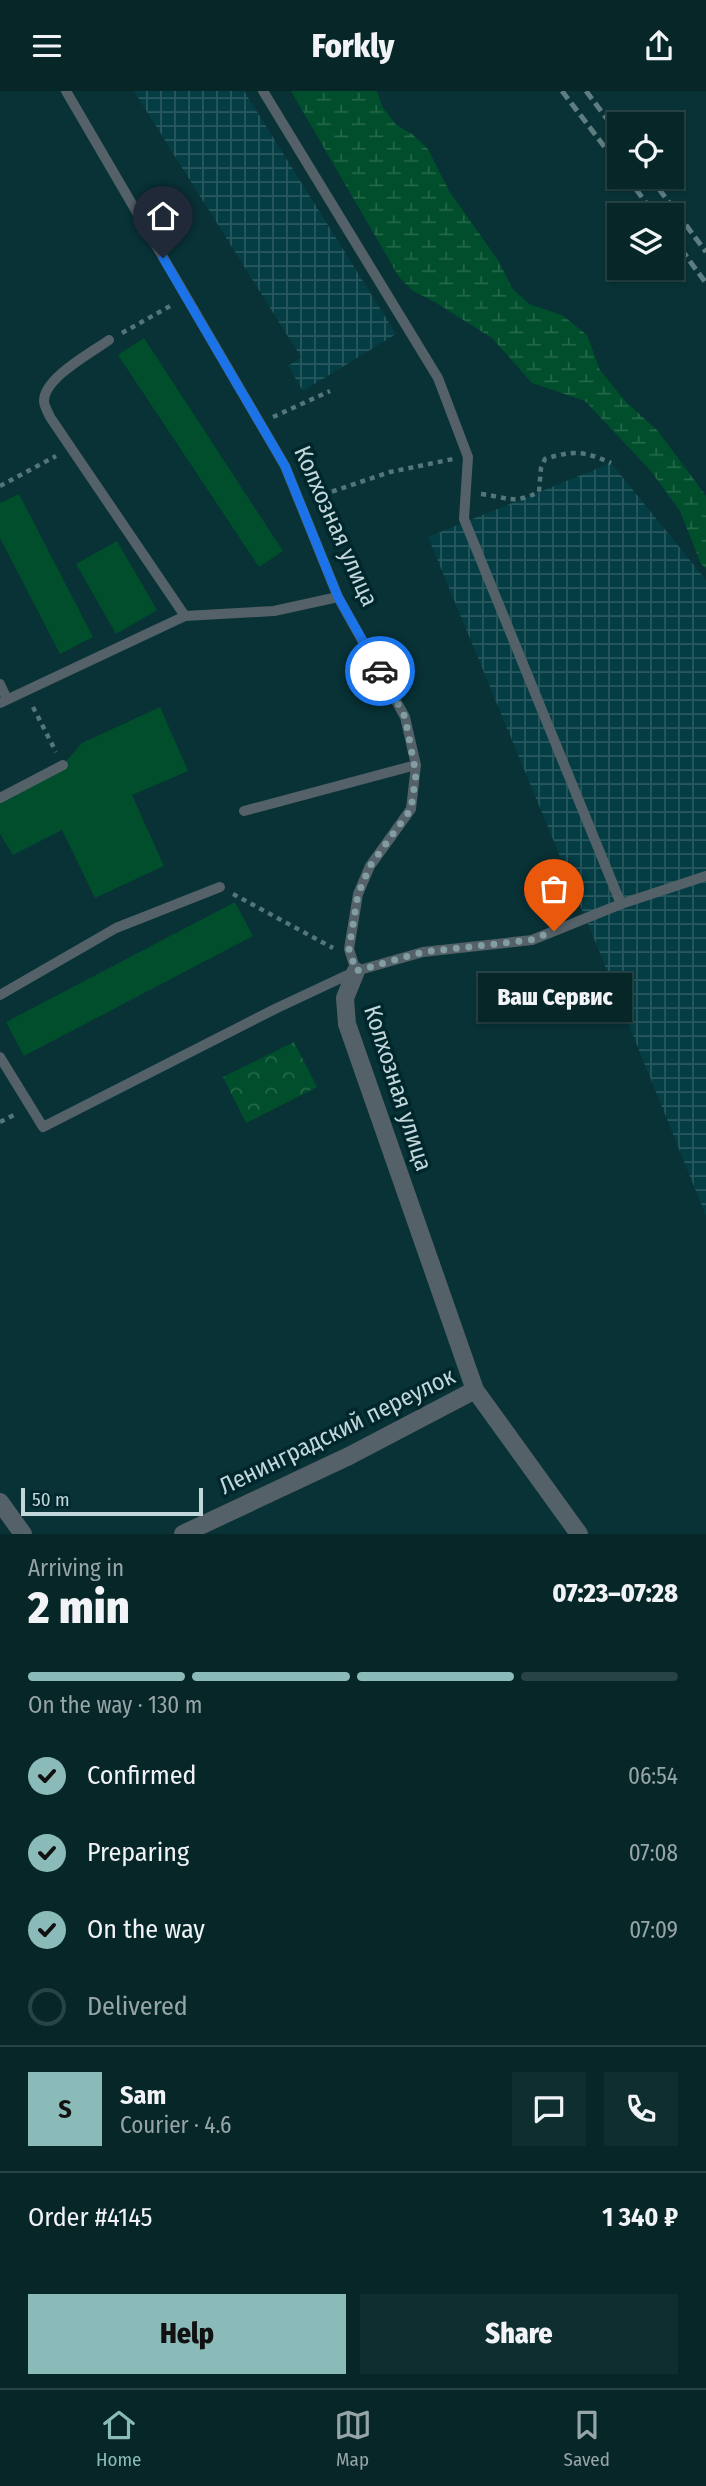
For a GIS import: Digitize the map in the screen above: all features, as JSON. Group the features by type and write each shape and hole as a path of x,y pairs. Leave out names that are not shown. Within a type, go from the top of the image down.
{"street":[{"name":"Колхозная улица","path":"356,971 345,998 347,1024 475,1390 579,1534"},
{"name":"Ленинградский переулок","path":"183,1534 349,1456 475,1390"},
{"path":"0,1502 23,1534"}],"lane":[{"name":"Колхозная улица","path":"66,91 285,466 338,597 405,717 416,765 411,809 370,866 358,894 349,949 356,971"},
{"path":"263,91 438,378 468,457 464,519 621,904"},
{"path":"108,340 57,377 47,387 43,403 185,616"},
{"path":"0,684 4,701 185,616 274,611 338,597"},
{"path":"0,798 63,765"},
{"path":"244,811 416,765"},
{"path":"0,1057 43,1127 277,1008 356,971 423,952 531,940 621,904 706,876"},
{"path":"0,995 116,928 220,887"}],"path":[{"path":"108,340 186,297"},
{"path":"261,423 330,391"},
{"path":"0,486 72,447"},
{"path":"465,493 504,500 523,499 539,492 541,468 545,459 567,452 590,453 611,463"},
{"path":"300,502 390,472 468,457"},
{"path":"24,691 63,765"},
{"path":"220,887 334,949 356,971"}],"shaded area":[{"path":"134,91 244,91 396,334 303,391 288,366 301,357"},
{"path":"611,463 706,580 706,1216 428,537"}],"green space":[{"path":"291,91 377,91 382,106 395,124 412,134 428,149 449,191 498,260 512,288 529,304 562,315 587,335 600,370 625,401 658,431 706,496 706,568 701,564 680,511 650,470 585,401 532,383 492,338 413,291 399,277"},
{"path":"144,338 283,551 259,567 118,355"},
{"path":"19,494 93,637 60,654 0,538 0,503"},
{"path":"117,541 157,610 116,634 76,564"},
{"path":"160,707 188,771 132,795 164,866 95,898 62,830 13,855 0,834 0,798 63,765 82,743"},
{"path":"235,902 253,936 24,1056 6,1022"},
{"path":"294,1042 317,1087 246,1123 223,1077"}],"railway":[{"path":"562,91 607,150"},
{"path":"586,91 607,119"},
{"path":"636,189 646,203"},
{"path":"659,189 706,252"},
{"path":"684,253 706,283"}],"way so far":[{"path":"380,671 405,717 416,774 411,809 370,866 358,894 349,949 356,971 423,952 531,940 554,931"}],"place":[{"name":"Ваш Сервис","path":"554,931"}],"route":[{"path":"163,258 285,466 338,597 380,671"}]}
